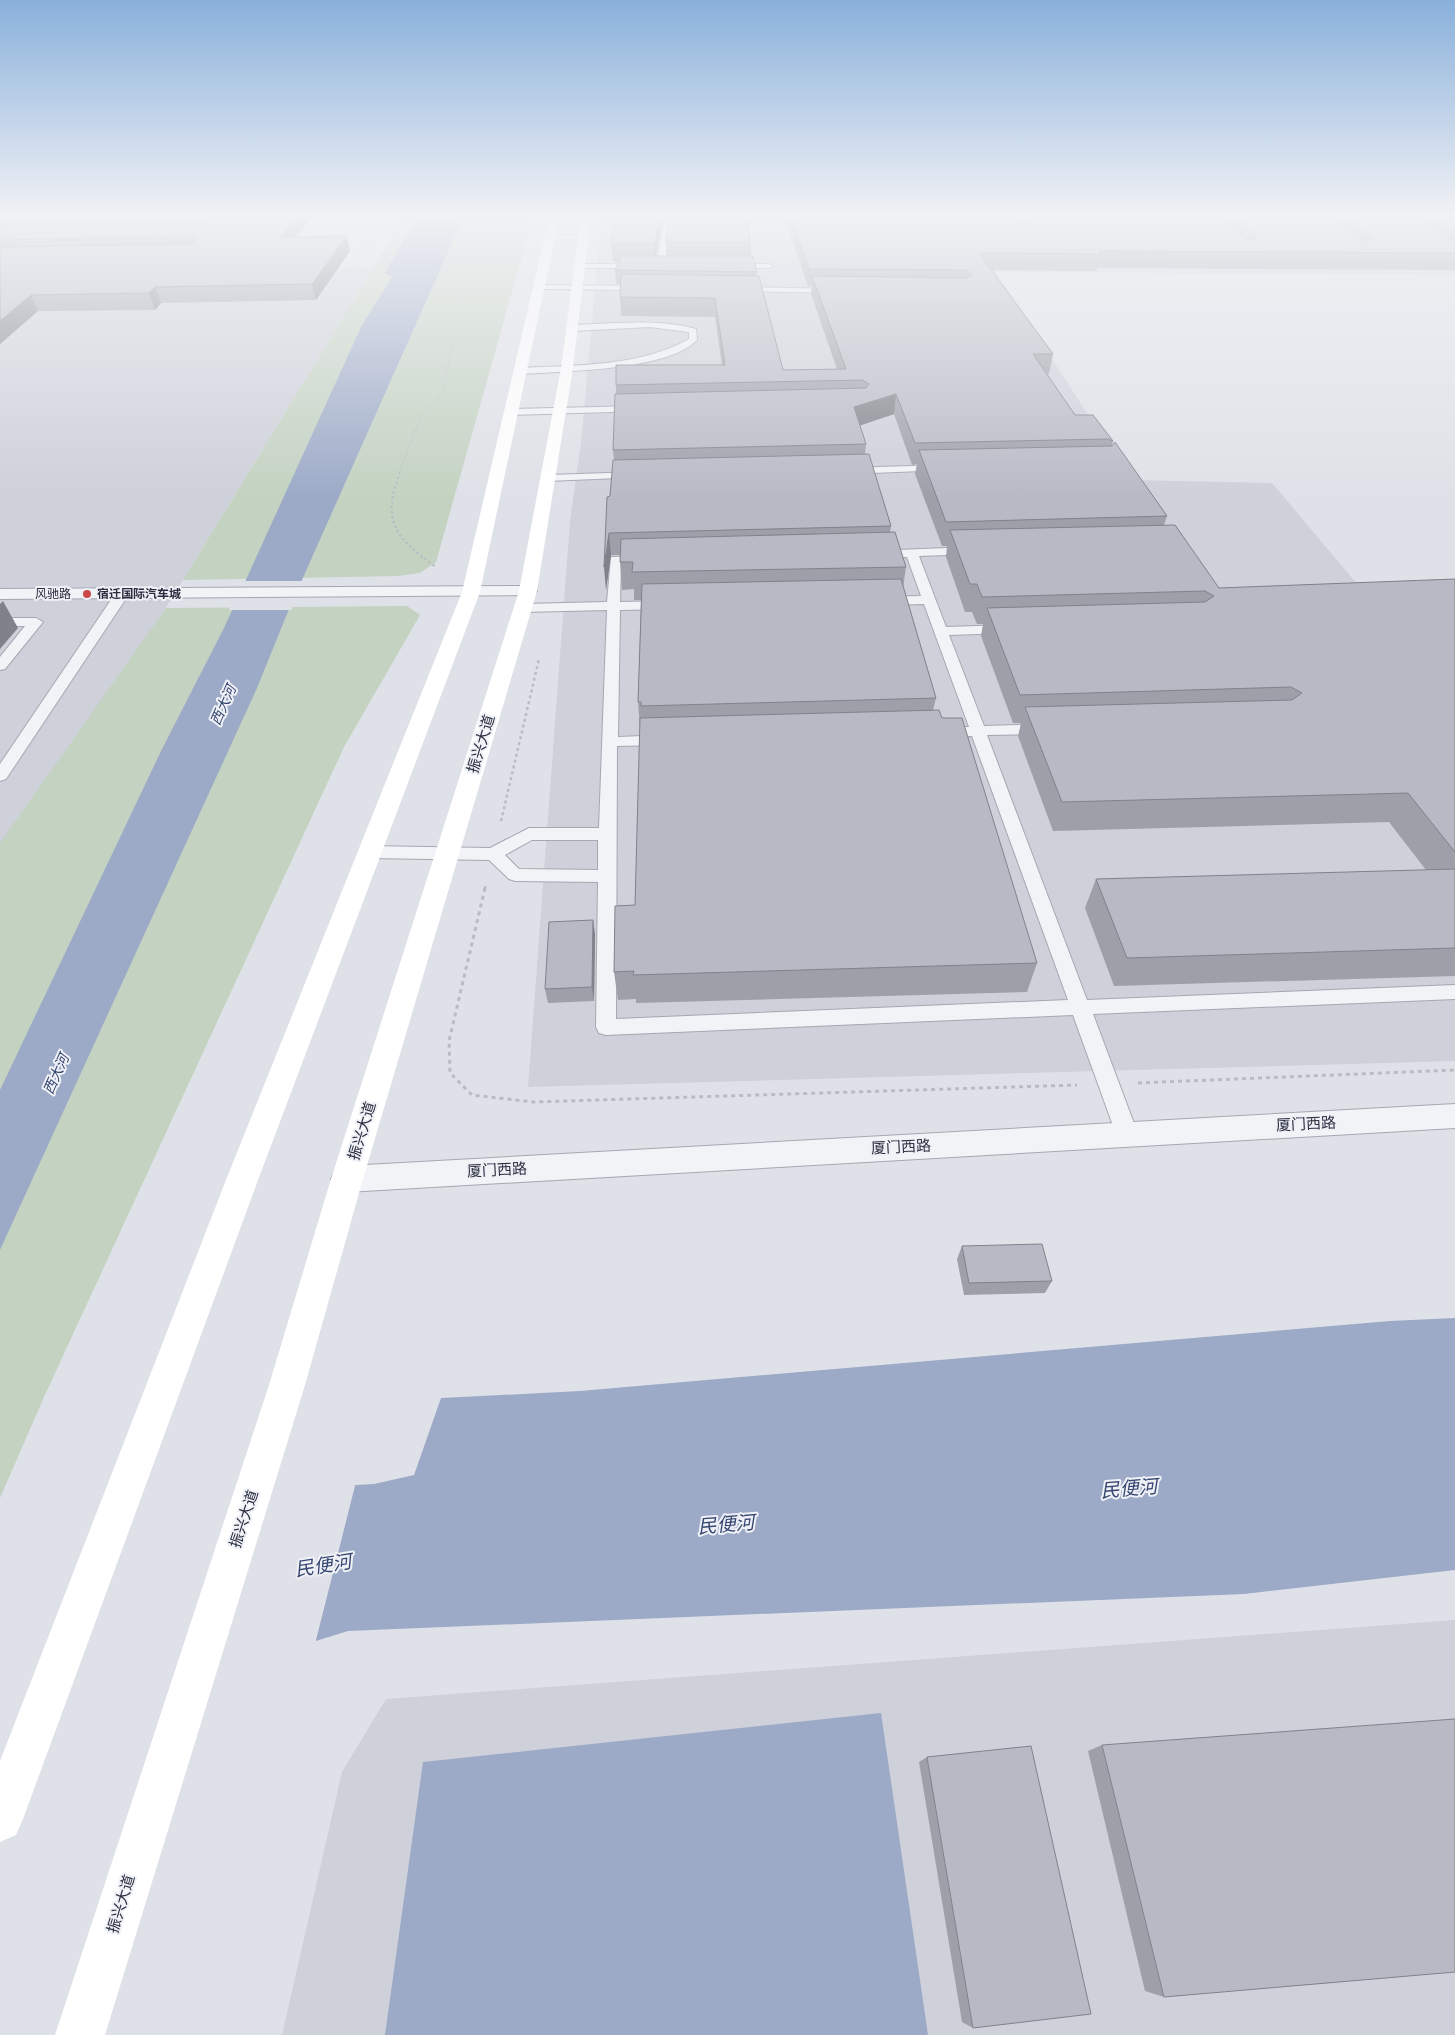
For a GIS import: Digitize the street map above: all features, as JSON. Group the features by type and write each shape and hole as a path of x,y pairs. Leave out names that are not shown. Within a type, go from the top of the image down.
{"main road":[{"path":"0,1820 171,1367 471,592 533,309"},
{"name":"振兴大道","path":"80,2035 287,1385 347,1179 526,600 560,411 574,309"}],"street":[{"name":"风驰路","path":"0,594 471,592 526,600"},
{"name":"厦门西路","path":"347,1179 1455,1116"}],"lane":[{"path":"520,371 567,368 630,360 683,348 693,340 693,331 682,327 572,328"},
{"path":"511,412 654,409"},
{"path":"835,471 954,468"},
{"path":"548,478 647,475"},
{"path":"862,554 989,551"},
{"path":"912,553 1126,1134"},
{"path":"664,559 615,560 607,834 606,1027 1455,992"},
{"path":"0,776 122,594"},
{"path":"526,600 552,608 682,605"},
{"path":"870,601 929,600"},
{"path":"0,622 36,622 0,666"},
{"path":"941,632 1019,629"},
{"path":"928,732 1065,728"},
{"path":"609,742 679,740"},
{"path":"369,852 493,854 528,834 607,834"},
{"path":"493,854 515,875 607,876"}],"path":[{"path":"457,309 453,317 454,335 444,387 437,401 421,416 394,486 390,508 394,527 416,553 471,592"},
{"path":"552,608 448,1041 450,1073 472,1095 533,1102 1108,1084 1455,1070"}],"shaded area":[{"name":"宿迁国际汽车城","path":"0,309 348,309 0,880"},
{"path":"593,309 1020,309 1130,480 1272,483 1369,598 1455,596 1455,1061 528,1087 570,521 581,443"},
{"path":"1455,1620 1455,2035 282,2035 342,1772 386,1699"}],"green space":[{"path":"348,309 507,309 436,562 420,573 399,576 183,580"},
{"path":"407,606 420,615 344,747 44,1397 0,1498 0,843 166,608"}],"water":[{"name":"西大河","path":"372,309 423,309 289,609 257,688 0,1250 0,1090 162,749 224,628 361,327"},
{"name":"民便河","path":"1455,1318 1455,1570 1244,1594 348,1631 0,1739 0,1505 374,1484 414,1475 441,1398 580,1391 1390,1321"},
{"path":"881,1713 928,2035 385,2035 423,1762"}],"pier":[{"path":"242,581 304,581 291,610 229,610"},
{"path":"356,1482 315,1644 0,1741 0,1502"}],"building":[{"path":"0,309 14,309 0,321"},
{"path":"717,309 767,309 783,370 846,369 824,309 1020,309 1053,354 1033,354 1075,415 1093,415 1113,441 1108,439 915,443 896,394 854,407 866,444 613,450 615,394 866,388 869,384 862,380 616,385 616,365 725,365"},
{"path":"1115,442 1167,516 946,522 919,450 1112,446"},
{"path":"869,454 891,526 609,533 604,567 607,497 610,496 613,460"},
{"path":"1175,525 1219,588 1455,579 1455,852 1408,793 1062,802 1025,707 1292,700 1302,693 1291,687 1020,695 987,608 1205,602 1214,596 1205,591 982,597 977,584 970,584 950,530"},
{"path":"895,532 906,567 632,572 633,562 620,562 621,539"},
{"path":"901,579 936,698 641,706 641,702 638,702 642,584"},
{"path":"939,710 942,718 962,718 1037,963 633,975 634,971 614,972 615,906 635,905 640,718"},
{"path":"1455,869 1455,948 1127,958 1096,879"},
{"path":"593,920 592,987 545,989 549,922"},
{"path":"1042,1244 1052,1281 969,1283 962,1246"},
{"path":"1455,1719 1455,1972 1164,1997 1102,1745"},
{"path":"1031,1746 1091,2014 973,2028 927,1757"}],"place":[{"name":"宿迁国际汽车城","path":"87,594"}]}
